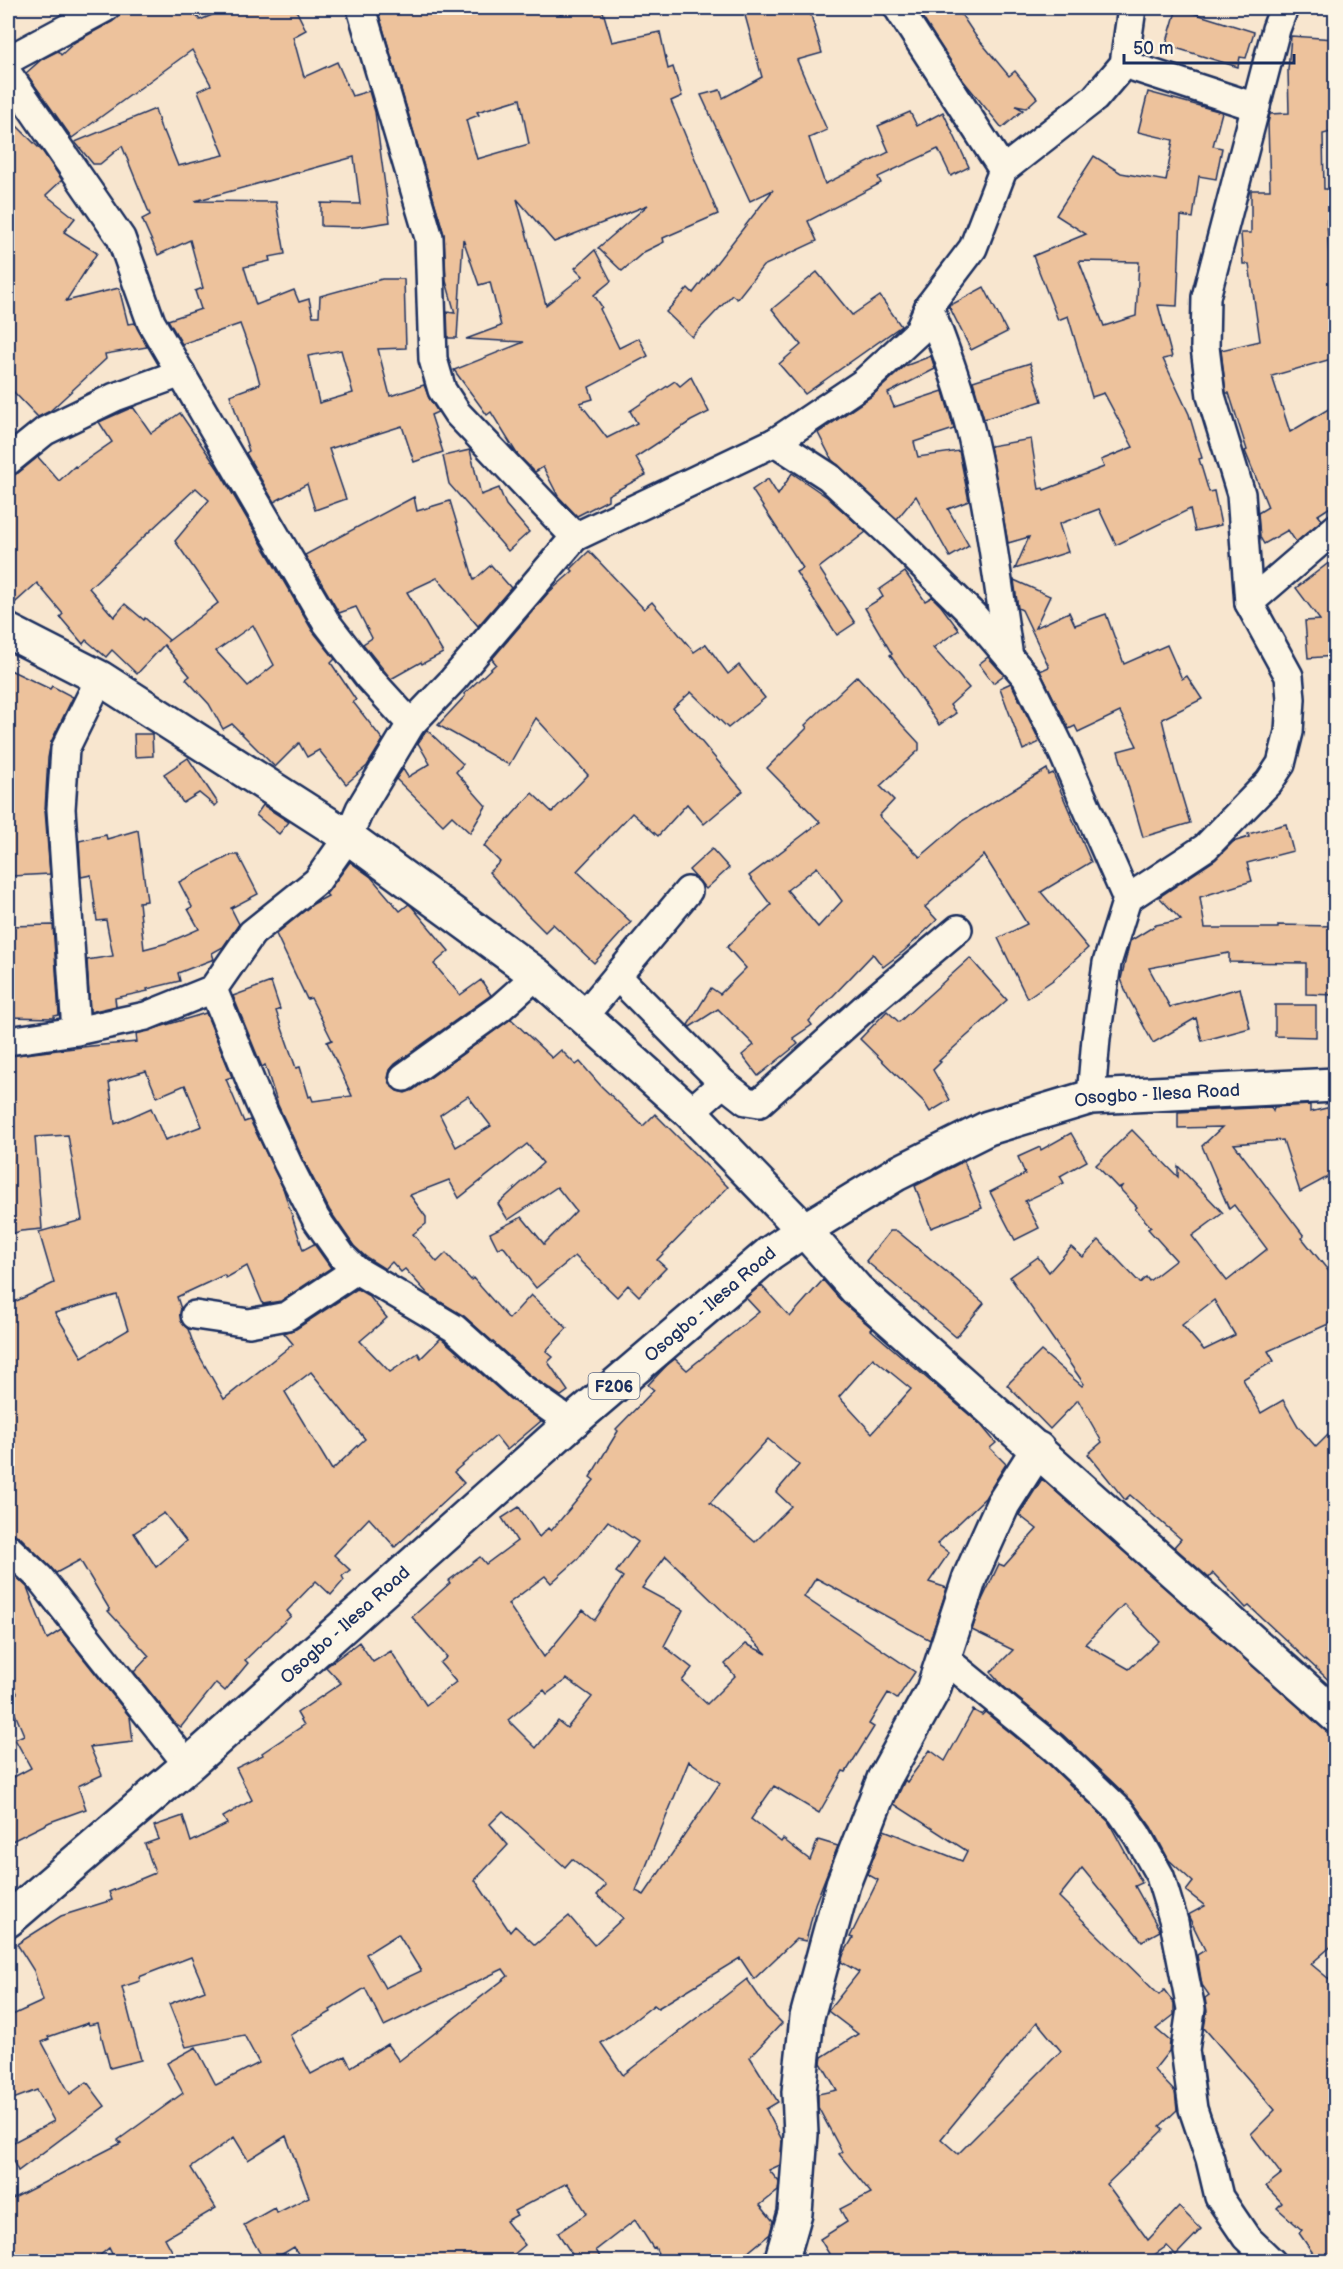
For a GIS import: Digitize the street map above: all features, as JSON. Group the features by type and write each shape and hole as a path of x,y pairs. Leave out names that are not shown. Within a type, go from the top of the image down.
{"main road":[{"path":"8,632 100,678 348,837 537,975 690,1112 804,1230 856,1289 1335,1716"},
{"name":"Osogbo - Ilesa Road","path":"8,1920 188,1764 571,1423 770,1253 804,1230 896,1174 988,1128 1067,1106 1091,1096 1335,1085"},
{"path":"780,2261 795,2213 801,2134 799,2092 807,2017 843,1884 884,1779 933,1690 970,1577 1003,1504 1038,1449"}],"street":[{"path":"8,60 105,8"},
{"path":"361,8 429,238 433,359 442,390 457,413 575,537"},
{"path":"898,8 1003,170"},
{"path":"8,1041 76,1031 146,1016 213,989 252,933 317,881 348,837 360,808 411,724 453,680 575,537 775,442 863,383 918,332 929,306 973,248 1003,170 1095,98 1124,64 1132,8"},
{"path":"1091,1096 1096,1038 1107,963 1127,899 1206,847 1269,782 1281,764 1289,732 1291,699 1289,676 1249,603 1241,494 1211,396 1205,347 1206,297 1275,29 1284,8"},
{"path":"1124,64 1256,107"},
{"path":"8,74 121,238 151,322 326,622 369,678 411,724"},
{"path":"929,306 951,364 972,436 990,526 1009,659"},
{"path":"8,461 45,431 115,397 181,373"},
{"path":"775,442 829,477 898,541 973,615 1026,677 1063,753 1127,899"},
{"path":"1249,603 1335,528"},
{"path":"76,1031 61,809 63,773 65,750 100,678"},
{"path":"583,1017 688,891"},
{"path":"617,976 723,1083 746,1101 759,1103 870,1003 958,929"},
{"path":"404,1077 500,1008 537,975"},
{"path":"213,989 259,1102 316,1219 342,1256 356,1270 454,1328 520,1387 571,1423"},
{"path":"690,1112 723,1083"},
{"path":"195,1315 249,1323 287,1316 356,1270"},
{"path":"8,1548 39,1577 188,1764"},
{"path":"944,1658 1053,1748 1121,1812 1160,1876 1174,1922 1191,2009 1185,2050 1193,2109 1210,2159 1219,2197 1246,2237 1272,2262"}],"building":[{"path":"122,8 190,8 200,20 229,8 295,8 306,30 293,37 304,77 337,62 352,96 369,91 375,112 390,222 358,227 321,226 321,203 360,204 354,157 195,201 276,202 285,254 269,257 270,261 244,267 256,305 294,290 299,302 309,299 313,316 319,316 320,296 382,279 404,279 406,348 378,349 390,396 424,385 438,412 431,415 443,452 414,462 402,426 329,449 346,499 315,510 307,484 274,502 246,453 249,451 230,395 260,384 240,324 182,344 168,320 201,309 195,291 203,288 190,240 158,255 142,219 150,215 122,146 100,164 93,164 75,142 155,109 162,132 164,131 178,166 224,155 198,91 211,85 192,50 72,138 26,73 42,59 58,51 61,55 75,42 118,17","holes":["341,350 353,393 319,403 308,356"]},
{"path":"377,8 558,8 560,14 584,8 602,8 612,42 660,32 668,69 673,67 682,96 671,101 718,214 663,238 664,242 644,252 622,271 598,248 648,205 554,242 517,199 546,305 583,276 575,268 595,250 611,281 594,295 602,307 600,309 619,348 639,338 648,356 589,387 593,399 580,403 607,438 637,423 630,411 675,381 680,386 691,377 709,412 636,457 646,475 608,495 608,500 577,516 558,496 543,467 535,472 517,454 491,412 487,415 454,370 524,342 466,339 501,326 490,282 479,285 463,239 457,338 448,338 447,312 455,313 446,281 444,234","holes":["520,99 529,144 477,159 466,120 479,115 477,112"]},
{"path":"743,8 809,8 822,53 797,60 827,130 809,138 825,184 889,152 878,126 910,112 917,126 943,112 969,167 951,176 938,149 878,177 881,183 808,221 817,241 763,266 737,299 732,295 692,337 666,312 688,288 693,293 773,190 750,201 701,95 720,90 723,98 762,77"},
{"path":"916,8 957,8 975,35 1009,76 1015,71 1037,98 1026,108 1016,106 1023,110 1002,128 962,79"},
{"path":"1177,8 1254,32 1246,58 1240,57 1238,67 1166,45"},
{"path":"1291,36 1335,39 1335,131 1323,134 1324,189 1335,189 1335,220 1327,220 1330,278 1335,277 1335,358 1272,376 1290,432 1335,405 1335,504 1318,515 1322,520 1296,542 1288,530 1264,544 1260,537 1258,513 1268,507 1245,451 1247,450 1229,393 1226,393 1221,350 1260,341 1249,264 1243,264 1241,233 1251,233 1251,190 1270,190 1268,123 1270,114 1289,113 1288,70"},
{"path":"1148,92 1222,112 1213,146 1222,148 1216,179 1199,176 1193,218 1181,216 1177,306 1158,305 1172,357 1163,359 1189,414 1202,458 1199,459 1209,492 1214,491 1221,525 1195,531 1190,509 1116,545 1099,509 1059,524 1068,552 1015,569 1029,537 1008,543 990,446 1031,439 1039,489 1044,490 1104,467 1101,460 1133,447 1104,393 1092,397 1068,316 1058,320 1033,256 1086,234 1056,215 1094,156 1121,173 1166,181 1173,140 1138,132","holes":["1079,261 1139,262 1136,316 1104,326"]},
{"path":"8,117 43,152 62,180 46,195 75,218 64,232 97,253 66,301 119,288 128,324 135,323 147,347 105,354 106,359 50,411 38,417 8,386"},
{"path":"817,272 852,315 880,296 901,326 805,394 779,364 801,345 772,309"},
{"path":"984,287 1007,332 971,350 949,306"},
{"path":"931,356 935,369 888,393 894,407 943,391 954,429 914,442 918,457 959,451 969,501 948,509 969,546 950,557 916,496 897,519 832,460 818,433 872,396 905,366"},
{"path":"1030,363 1042,401 984,419 973,381"},
{"path":"133,407 151,433 180,413 218,469 312,630 335,659 331,663 356,700 353,702 383,740 367,766 346,784 319,750 307,757 299,743 275,767 232,724 223,729 209,704 186,679 190,676 164,645 137,674 112,650 106,657 86,640 83,644 60,617 63,614 37,583 8,609 8,476 18,473 38,457 59,481 75,466 112,442 99,422","holes":["196,488 209,500 175,541 218,603 167,642 169,640 145,618 144,620 125,604 114,617 89,588","253,625 274,665 248,686 216,651"]},
{"path":"470,450 481,495 499,488 506,505 529,532 508,551 449,484 443,456"},
{"path":"792,473 827,497 866,532 819,568 855,623 837,635 796,572 803,568 752,490 768,479 778,495"},
{"path":"414,497 417,511 450,501 474,580 491,565 511,588 478,626 437,578 407,592 443,653 391,679 363,644 372,638 356,607 339,613 305,555"},
{"path":"589,551 644,609 652,602 694,652 706,644 728,674 739,665 765,698 728,728 691,692 673,708 743,791 704,824 687,804 658,836 632,813 577,871 631,922 594,963 553,924 545,932 522,909 489,872 500,862 484,846 532,793 552,812 588,775 536,718 509,765 438,725 465,696 464,694 496,664 492,659 548,593 573,571 571,569"},
{"path":"1335,558 1335,656 1308,658 1305,621 1320,620 1296,588"},
{"path":"905,572 925,601 932,597 959,630 933,648 969,688 950,705 956,713 939,725 890,655 892,654 865,608 883,597 879,590"},
{"path":"1014,580 1050,596 1035,628 1069,612 1075,625 1106,614 1124,664 1167,645 1182,679 1187,676 1202,699 1162,719 1190,823 1143,837 1118,751 1137,746 1120,712 1078,732 1075,726 1069,729 1040,671 1049,667 1022,610 1018,608"},
{"path":"988,657 1004,675 993,683 979,664"},
{"path":"8,669 73,697 51,742 48,758 45,810 50,874 12,876 8,835"},
{"path":"857,676 919,743 919,750 880,786 894,800 879,816 920,857 962,821 1047,769 1049,775 1053,773 1091,862 1041,892 1088,948 1053,980 1027,998 998,938 1027,924 984,855 925,907 937,920 883,967 873,954 809,1021 812,1025 793,1038 798,1044 758,1076 742,1055 754,1045 718,1009 690,1027 688,1025 711,988 720,994 746,968 727,947 771,905 749,876 820,822 767,768 807,728 805,725","holes":["817,867 842,901 818,927 787,890"]},
{"path":"1011,683 1040,742 1023,750 1000,688"},
{"path":"427,730 463,764 456,772 486,806 470,833 452,816 443,825 396,779 403,769 408,777 430,764 418,743"},
{"path":"134,734 152,734 153,756 135,757"},
{"path":"188,758 218,803 215,806 199,793 183,803 164,774"},
{"path":"263,805 289,822 279,834 256,815"},
{"path":"1286,824 1293,851 1247,863 1252,881 1200,897 1205,928 1278,928 1278,925 1335,926 1335,995 1306,994 1306,963 1229,962 1229,953 1149,968 1170,1007 1240,988 1250,1028 1202,1041 1196,1018 1153,1043 1121,979 1130,941 1156,925 1181,920 1159,897 1215,860 1233,842 1249,837 1248,834"},
{"path":"138,830 147,901 139,902 144,949 167,943 199,929 188,909 192,907 179,882 231,855 238,855 258,894 231,908 239,924 223,947 212,953 214,959 178,973 180,981 115,998 116,1006 90,1012 87,960 113,956 106,920 97,921 91,875 81,877 79,841 106,835 107,839"},
{"path":"712,849 729,868 706,889 689,870"},
{"path":"350,862 371,877 400,911 409,904 449,951 434,964 460,995 481,980 491,995 395,1064 388,1078 392,1087 397,1091 405,1093 413,1090 511,1019 552,1058 561,1050 576,1065 580,1062 601,1086 643,1126 655,1114 728,1187 657,1260 666,1268 639,1296 628,1285 617,1297 575,1256 536,1288 503,1246 498,1249 490,1233 522,1217 544,1244 576,1211 557,1187 508,1220 498,1204 543,1163 527,1144 459,1198 449,1180 410,1195 426,1217 426,1224 413,1234 437,1262 446,1253 471,1280 473,1278 509,1319 531,1295 567,1328 546,1351 553,1357 548,1362 568,1391 561,1396 530,1375 464,1316 429,1295 405,1269 401,1272 392,1262 385,1269 354,1246 330,1211 302,1157 278,1105 265,1065 262,1067 233,996 271,982 280,1009 276,1011 296,1068 300,1067 309,1097 311,1096 313,1101 352,1096 327,1042 332,1040 311,998 307,999 276,934 313,904 328,896 326,894","holes":["468,1096 491,1126 456,1147 440,1115"]},
{"path":"53,925 59,1015 54,1018 8,1017 8,926"},
{"path":"970,958 1007,1000 939,1061 941,1062 933,1070 950,1100 930,1112 924,1102 860,1039 887,1011 899,1022"},
{"path":"1275,1005 1316,1005 1316,1037 1275,1036"},
{"path":"206,1013 232,1077 226,1079 244,1122 250,1120 283,1188 303,1250 314,1244 331,1268 281,1301 263,1304 247,1266 226,1278 224,1275 177,1297 181,1309 181,1321 188,1329 195,1348 224,1399 293,1344 284,1333 296,1329 357,1289 369,1296 387,1318 360,1341 390,1372 418,1353 421,1358 441,1338 510,1399 541,1421 507,1450 496,1436 454,1472 464,1483 395,1547 369,1518 334,1555 350,1570 342,1576 344,1580 331,1595 316,1581 287,1611 291,1616 245,1660 248,1663 225,1691 216,1683 181,1727 174,1722 134,1672 149,1656 108,1611 110,1610 80,1560 56,1573 19,1536 8,1533 8,1305 54,1283 39,1232 82,1220 68,1135 35,1137 42,1229 8,1235 8,1056 137,1042 136,1034","holes":["146,1071 157,1097 185,1085 202,1126 165,1140 151,1108 115,1124 109,1082","117,1295 128,1330 82,1357 55,1313","311,1372 365,1439 332,1470 285,1392","164,1513 186,1541 156,1567 134,1533"]},
{"path":"1310,1105 1310,1112 1335,1106 1335,1173 1300,1192 1283,1140 1234,1144 1304,1236 1302,1238 1335,1279 1335,1321 1268,1351 1274,1361 1243,1379 1261,1413 1283,1400 1298,1426 1316,1447 1335,1428 1335,1686 1249,1606 1246,1608 1213,1573 1209,1578 1174,1547 1181,1539 1130,1495 1125,1500 1088,1454 1102,1442 1078,1400 1050,1429 1007,1385 1041,1351 1082,1386 1084,1384 1010,1277 1038,1257 1049,1272 1071,1247 1083,1257 1099,1240 1140,1283 1146,1277 1149,1281 1176,1260 1148,1229 1151,1227 1120,1189 1122,1186 1118,1188 1096,1165 1132,1130 1178,1177 1178,1166 1223,1213 1192,1236 1227,1281 1267,1249 1234,1205 1229,1209 1202,1146 1222,1127 1178,1128 1178,1112 1271,1107 1273,1111 1274,1107","holes":["1214,1300 1235,1335 1204,1350 1182,1325"]},
{"path":"1071,1133 1087,1161 1060,1176 1064,1183 1025,1201 1039,1228 1015,1240 990,1192 1025,1174 1018,1157 1040,1147 1041,1150"},
{"path":"964,1161 982,1208 931,1228 915,1186"},
{"path":"890,1231 897,1231 984,1303 956,1337 866,1261"},
{"path":"823,1280 843,1303 873,1329 871,1330 981,1425 996,1443 990,1448 1006,1464 985,1498 937,1544 949,1553 929,1582 947,1588 930,1640 816,1578 804,1597 915,1672 897,1699 888,1693 869,1724 874,1727 846,1772 843,1771 819,1813 774,1786 751,1819 781,1842 783,1839 810,1860 818,1840 838,1846 815,1904 806,1941 796,1939 754,1979 740,1958 658,2008 654,2005 601,2043 623,2075 747,1979 767,2008 782,2023 750,2057 778,2102 766,2109 782,2140 780,2165 769,2170 779,2182 778,2191 760,2205 773,2221 770,2234 736,2262 662,2262 655,2247 653,2248 635,2220 596,2250 603,2262 577,2262 558,2233 587,2213 567,2183 514,2211 517,2215 506,2221 525,2245 505,2262 303,2262 294,2247 269,2262 265,2262 244,2225 274,2208 277,2213 309,2197 286,2136 248,2160 234,2137 191,2168 216,2208 165,2238 178,2262 116,2262 109,2248 92,2262 8,2262 8,2201 121,2143 118,2140 183,2093 167,2063 196,2047 216,2085 259,2063 244,2035 186,2047 169,2004 205,1990 191,1957 139,1977 140,1981 122,1987 141,2060 110,2068 98,2023 89,2025 88,2023 48,2037 49,2039 42,2042 70,2094 87,2082 105,2106 18,2171 8,2145 54,2121 37,2090 8,2101 8,2017 43,2001 34,1971 17,1944 61,1916 112,1900 109,1892 155,1873 145,1844 159,1839 154,1826 183,1816 191,1842 227,1824 223,1817 252,1800 236,1768 263,1755 262,1753 304,1725 297,1713 341,1683 326,1667 359,1642 373,1662 391,1651 426,1705 456,1682 440,1663 447,1657 412,1617 450,1583 448,1581 480,1557 486,1564 517,1541 502,1518 519,1507 539,1537 548,1528 551,1531 594,1480 590,1477 618,1431 616,1429 654,1390 648,1385 675,1359 687,1370 759,1312 746,1298 761,1285 790,1317","holes":["873,1358 911,1389 872,1433 839,1397","768,1439 799,1465 776,1492 791,1506 755,1542 710,1503","608,1521 638,1542 616,1572 623,1577 595,1620 583,1610 544,1657 508,1604 545,1576 551,1583 577,1560","666,1556 767,1654 746,1644 725,1664 735,1676 707,1704 682,1681 692,1668 664,1646 683,1610 642,1588","567,1679 592,1697 567,1728 558,1721 536,1748 508,1720 544,1690 547,1694","689,1761 720,1783 644,1895 636,1891","503,1811 565,1867 572,1859 606,1885 597,1895 623,1918 594,1945 569,1916 535,1945 515,1926 510,1932 475,1880 508,1845 490,1824","398,1934 421,1971 385,1988 366,1954","503,1969 508,1976 399,2061 387,2044 351,2067 345,2056 311,2074 290,2035 331,2012 330,2010 365,1988 384,2026"]},
{"path":"1042,1479 1335,1739 1335,1943 1311,1964 1335,1984 1335,2262 1319,2262 1299,2233 1302,2230 1277,2208 1282,2203 1266,2186 1281,2174 1251,2134 1275,2110 1204,2028 1207,2011 1205,1998 1209,1995 1202,1985 1197,1955 1205,1950 1188,1915 1205,1906 1186,1891 1193,1882 1169,1860 1151,1827 1132,1801 1063,1735 1004,1687 991,1672 1013,1650 972,1630 982,1600 999,1564 1004,1566 1037,1529 1019,1515","holes":["1124,1604 1159,1641 1129,1669 1085,1644"]},
{"path":"8,1569 27,1587 47,1639 61,1630 130,1717 133,1742 90,1747 102,1775 78,1786 86,1809 50,1822 8,1843 8,1780 31,1768 15,1739 24,1735 8,1697 17,1693 8,1678"},
{"path":"973,1710 982,1715 985,1712 1043,1759 1108,1821 1142,1883 1135,1886 1160,1931 1142,1941 1082,1868 1059,1897 1159,1995 1164,1990 1174,2003 1174,2015 1156,2029 1170,2041 1169,2051 1154,2070 1175,2092 1177,2110 1160,2126 1163,2130 1107,2184 1148,2240 1179,2207 1201,2229 1176,2255 1167,2246 1144,2262 834,2262 820,2239 847,2222 840,2209 871,2193 839,2154 842,2152 818,2107 818,2094 837,2090 821,2063 822,2057 858,2034 828,2011 859,1972 841,1962 853,1938 850,1937 878,1880 867,1874 884,1830 962,1861 967,1851 894,1804 905,1780 907,1782 930,1750 945,1761","holes":["1037,2022 1061,2051 958,2154 941,2139"]}]}
